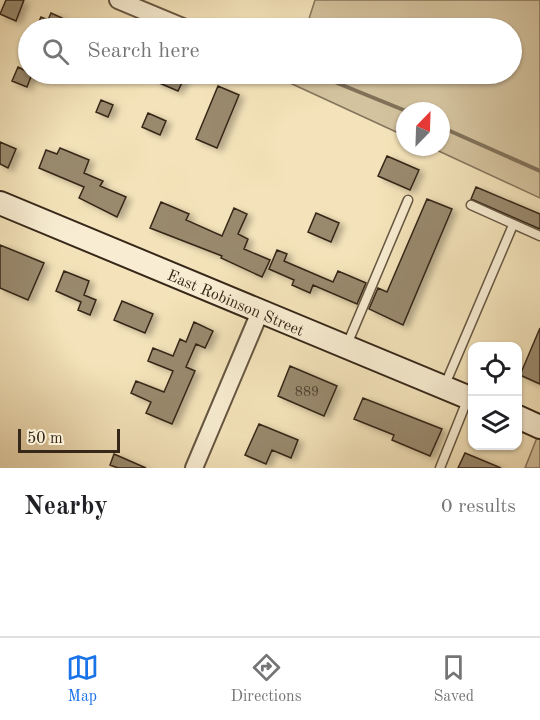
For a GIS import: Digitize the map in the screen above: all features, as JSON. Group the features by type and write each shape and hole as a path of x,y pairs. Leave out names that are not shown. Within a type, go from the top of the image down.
{"street":[{"path":"118,0 161,18"},
{"name":"East Robinson Street","path":"0,203 468,397"},
{"path":"194,468 260,312"},
{"path":"522,419 540,427"}],"lane":[{"path":"346,347 408,200"},
{"path":"471,205 540,236"},
{"path":"444,387 513,225"},
{"path":"440,468 468,403"}],"shaded area":[{"path":"315,0 540,0 540,198 449,156 450,102 396,102 396,132 292,84 522,84 522,18 309,18"},
{"path":"540,430 540,468 525,468"}],"building":[{"path":"6,0 24,0 16,21 0,14"},
{"path":"51,13 62,18 49,18"},
{"path":"18,67 18,83 12,81"},
{"path":"162,84 181,84 178,91"},
{"path":"218,86 239,95 217,148 196,139"},
{"path":"101,100 113,105 108,117 96,112"},
{"path":"148,113 166,121 160,135 142,127"},
{"path":"0,142 16,149 8,168 0,164"},
{"path":"60,148 89,160 84,173 103,181 100,186 126,197 117,217 79,198 84,187 39,168 46,150 57,154"},
{"path":"387,156 419,170 410,190 378,176"},
{"path":"476,187 540,214 540,229 471,199"},
{"path":"427,199 452,209 403,325 369,309 378,288 387,292"},
{"path":"161,202 189,214 186,220 222,236 234,208 247,214 238,234 248,239 244,249 270,260 262,277 221,258 222,256 150,228"},
{"path":"316,213 339,223 331,242 308,232"},
{"path":"0,245 44,263 28,300 0,288"},
{"path":"277,250 287,254 284,261 333,282 338,271 366,283 357,304 313,285 310,293 292,285 294,280 269,269"},
{"path":"64,271 89,281 84,295 96,300 90,315 78,310 81,302 56,291"},
{"path":"122,301 153,314 145,333 114,320"},
{"path":"194,322 213,331 205,348 196,344 186,367 195,371 172,424 146,413 151,402 131,393 136,381 164,392 173,371 148,361 153,348 173,356 180,339 186,342"},
{"path":"540,328 540,384 522,376 522,370"},
{"path":"290,366 337,386 324,416 278,396"},
{"path":"363,398 442,429 430,456 392,440 394,435 354,419"},
{"path":"259,424 298,440 291,458 272,450 266,464 245,455"},
{"path":"465,453 501,468 458,468"},
{"path":"114,454 146,468 118,468 110,465"}],"waterway":[{"path":"340,84 396,107"},
{"path":"450,131 540,171"}]}
